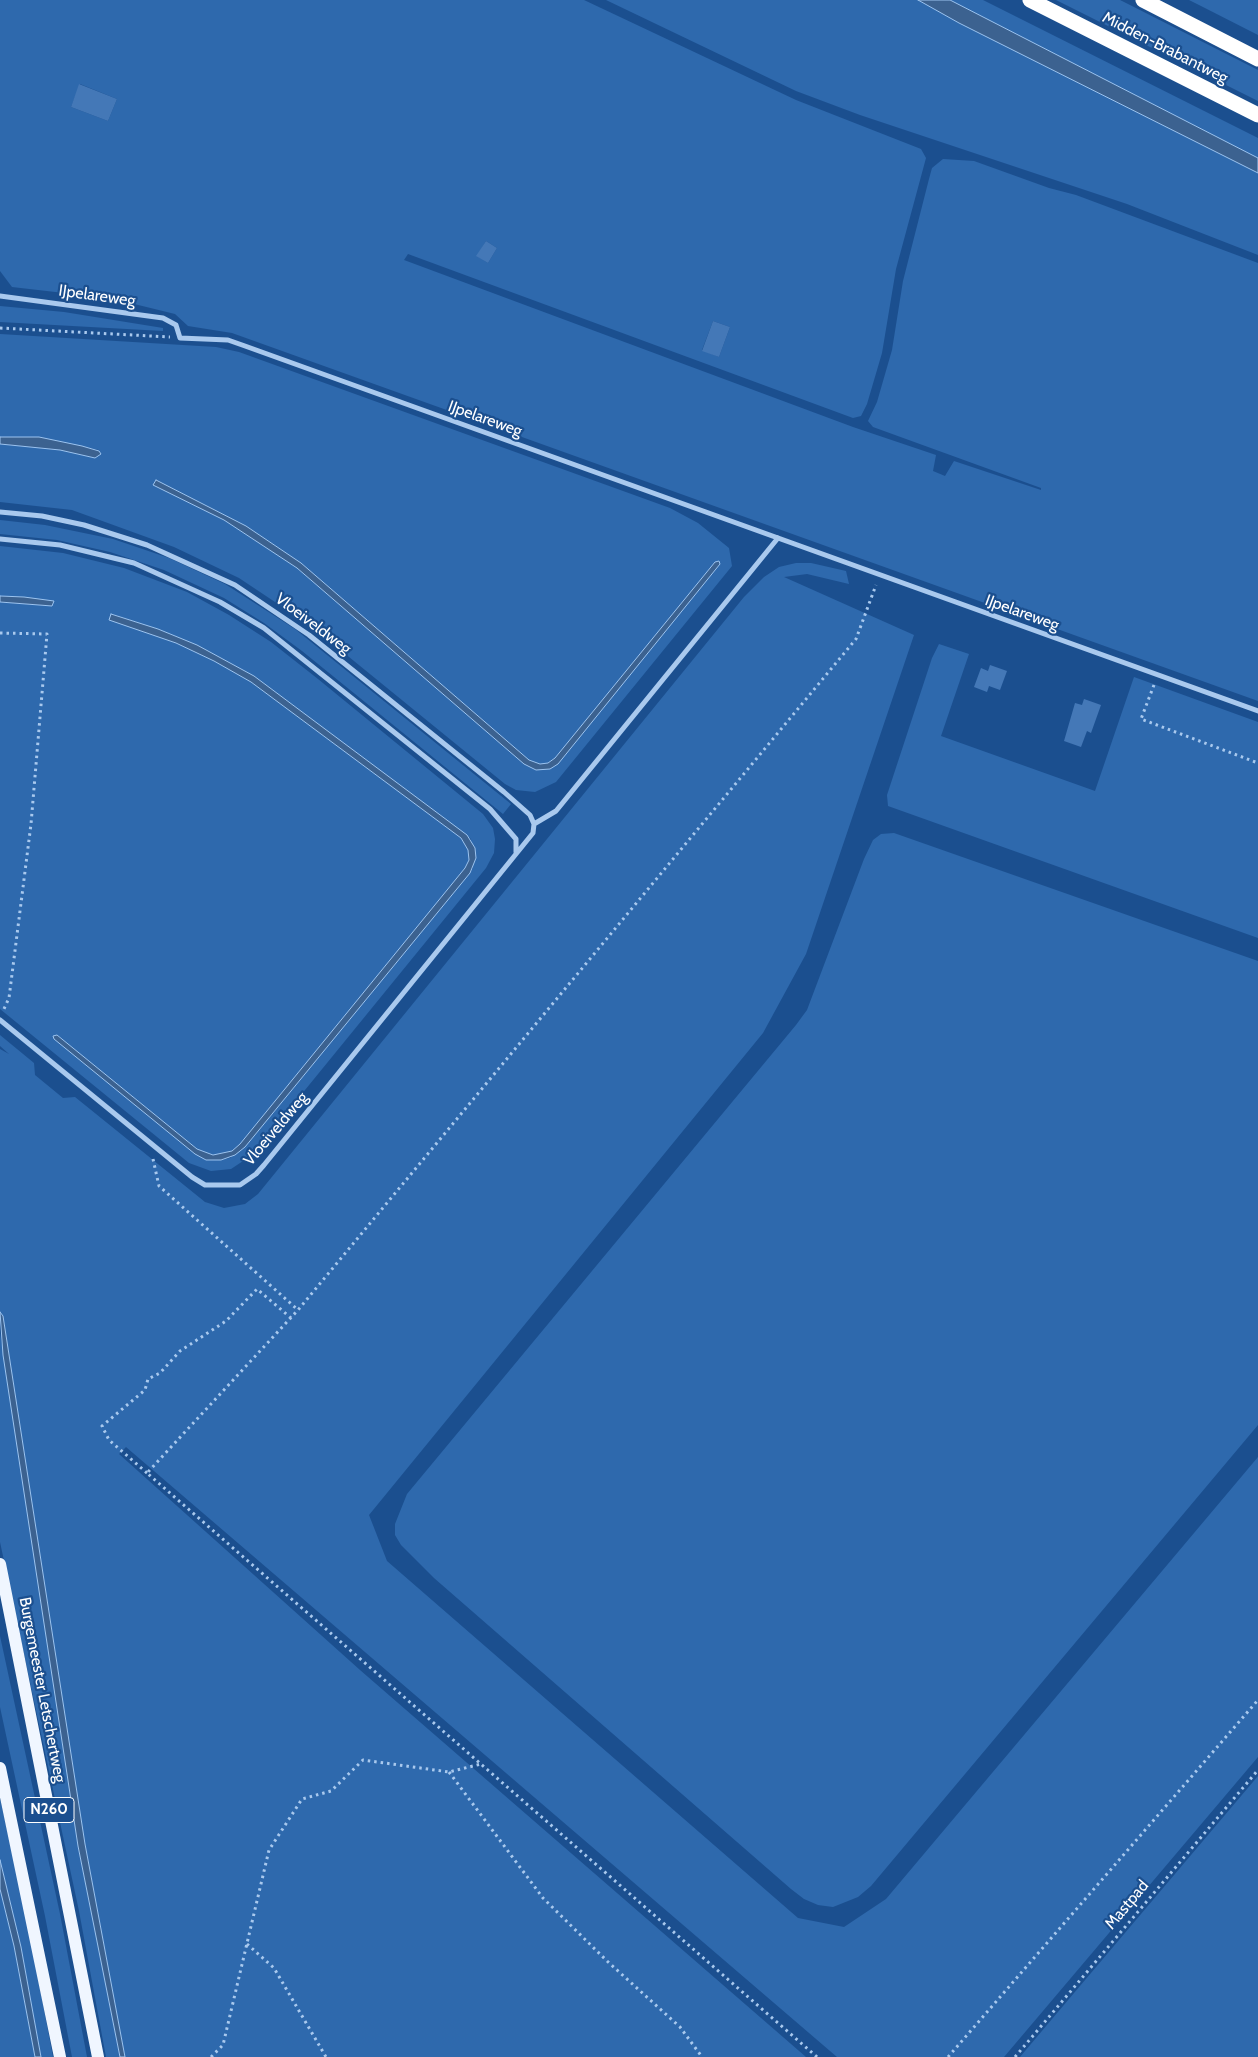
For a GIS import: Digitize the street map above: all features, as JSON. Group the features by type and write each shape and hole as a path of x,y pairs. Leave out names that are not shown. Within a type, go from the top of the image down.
{"highway":[{"name":"Midden-Brabantweg","path":"1030,0 1258,115"},
{"name":"Midden-Brabantweg","path":"1143,0 1258,59"}],"main road":[{"name":"Burgemeester Letschertweg","path":"0,1564 98,2057"},
{"name":"N260","path":"0,1768 60,2057"}],"street":[{"name":"IJpelareweg","path":"0,296 163,318 176,325 180,338 228,340 1258,711"},
{"name":"Vloeiveldweg","path":"0,512 42,516 75,523 147,545 235,585 309,635 504,792 530,815 534,824 533,833 256,1174 240,1185 205,1185 192,1177 0,1020"},
{"path":"534,824 556,811 778,538"},
{"name":"Vloeiveldweg","path":"0,539 60,545 134,563 220,602 264,628 490,809 516,840 516,853"}],"path":[{"name":"IJpelareweg","path":"0,328 180,338"},
{"path":"147,1473 298,1310 856,639 880,574"},
{"path":"0,633 47,634 31,824 8,998 0,1020"},
{"path":"1158,675 1141,719 1258,763"},
{"path":"148,1142 159,1186 298,1310"},
{"path":"291,1318 257,1289 226,1321 180,1351 160,1373 148,1379 145,1390 102,1426 109,1440 817,2057"},
{"path":"948,2057 1258,1700"},
{"path":"211,2057 223,2045 269,1850 302,1799 331,1791 363,1760 449,1772 481,1764"},
{"name":"Mastpad","path":"1015,2057 1258,1770"},
{"path":"449,1772 543,1898 607,1961 680,2027 702,2057"},
{"path":"247,1944 274,1968 326,2057"}],"shaded area":[{"path":"0,0 584,0 796,100 921,149 926,158 896,269 882,353 867,404 861,416 853,418 408,254 404,260 853,427 936,455 933,471 945,476 954,461 1041,490 1041,488 873,427 868,421 877,402 892,350 903,281 932,168 943,159 974,161 1049,188 1076,195 1258,263 1258,701 232,333 188,326 175,314 122,301 125,300 12,287 0,271","holes":["80,84 117,99 108,121 71,107","486,241 497,248 488,263 477,256","713,321 730,327 719,357 702,350"]},
{"path":"606,0 918,0 959,23 1258,173 1258,255 1127,204 860,115 796,91"},
{"path":"918,0 950,0 1258,158 1258,173 959,23"},
{"path":"950,0 983,0 1258,138 1258,158"},
{"path":"1056,0 1120,0 1130,5 1258,70 1258,101"},
{"path":"1189,0 1258,0 1258,35 1201,6"},
{"path":"0,306 64,312 163,328 163,331 0,322"},
{"path":"0,334 216,347 239,352 670,508 698,523 729,548 732,566 556,782 535,792 516,790 505,784 311,626 239,578 174,547 72,510 0,502 0,444 60,450 95,458 99,450 39,437 0,437","holes":["156,480 246,526 301,563 529,760 540,764 548,763 555,758 715,562 719,561 720,564 558,763 527,766 297,568 224,520 154,485"]},
{"path":"0,437 39,437 82,446 99,451 101,454 95,458 60,450 0,444"},
{"path":"156,480 246,526 301,563 529,760 540,764 548,763 555,758 715,562 719,561 720,564 558,764 550,769 536,770 524,764 297,568 224,520 153,485"},
{"path":"0,520 45,525 113,539 169,558 225,584 295,629 511,804 503,814 302,651 264,623 224,598 164,570 110,552 57,540 0,534"},
{"path":"0,546 63,553 124,568 187,592 229,615 271,642 483,814 493,828 495,839 494,853 486,868 252,1155 231,1169 211,1171 189,1163 0,1009 0,602 52,606 24,597 0,596","holes":["112,614 158,629 197,645 254,676 471,839 473,868 470,873 245,1147 230,1158 221,1160 195,1154 54,1035 57,1035 197,1149 213,1155 232,1151 240,1144 465,868 469,860 468,850 461,838 251,682 214,661 176,643 110,620"]},
{"path":"796,563 811,563 846,571 849,584 807,574 784,577 914,635 806,954 763,1033 369,1515 387,1561 798,1918 844,1927 886,1899 1258,1457 1258,1757 1004,2057 837,2057 126,1447 119,1454 360,1670 806,2057 125,2057 85,1844 3,1316 0,1312 0,1049 9,1054 0,1046 0,1035 34,1063 35,1075 63,1098 75,1097 205,1202 224,1208 245,1204 258,1194 744,597 764,577 779,567"},
{"path":"0,596 54,601 52,606 0,602"},
{"path":"111,614 158,629 197,645 254,676 467,835 475,848 476,858 470,873 245,1147 235,1155 221,1160 206,1160 195,1154 54,1039 53,1036 57,1035 197,1149 213,1155 232,1151 240,1144 465,868 469,860 468,850 461,838 251,682 214,661 176,643 109,620"},
{"path":"939,644 969,654 941,736 1095,791 1134,677 1258,722 1258,938 888,806 887,795 932,658"},
{"path":"894,833 1258,961 1258,1425 871,1886 858,1897 833,1907 818,1905 804,1899 791,1889 434,1578 401,1545 395,1535 395,1524 407,1494 807,1010 864,859 873,840 881,834"},
{"path":"0,1312 3,1316 85,1844 125,2057 120,2057 78,1846 3,1355"},
{"path":"0,1332 78,1846 120,2057 106,2057 79,1911 0,1542"},
{"path":"0,1636 60,1914 87,2057 72,2057 45,1916 0,1707"},
{"path":"1258,1776 1258,2057 1020,2057 1052,2019"},
{"path":"0,1798 28,1925 53,2057 41,2057 21,1947 0,1860"},
{"path":"0,1860 21,1947 41,2057 35,2057 14,1946 0,1889"},
{"path":"0,1889 14,1946 35,2057 0,2057"}],"building":[{"path":"79,84 117,99 108,121 71,107"},
{"path":"486,241 497,248 488,263 476,256"},
{"path":"713,321 730,327 719,357 702,351"},
{"path":"990,665 1007,671 1000,690 989,686 987,692 974,687 981,668 988,671"},
{"path":"1084,699 1101,705 1091,733 1087,731 1081,747 1064,741 1075,703 1082,705"}]}
